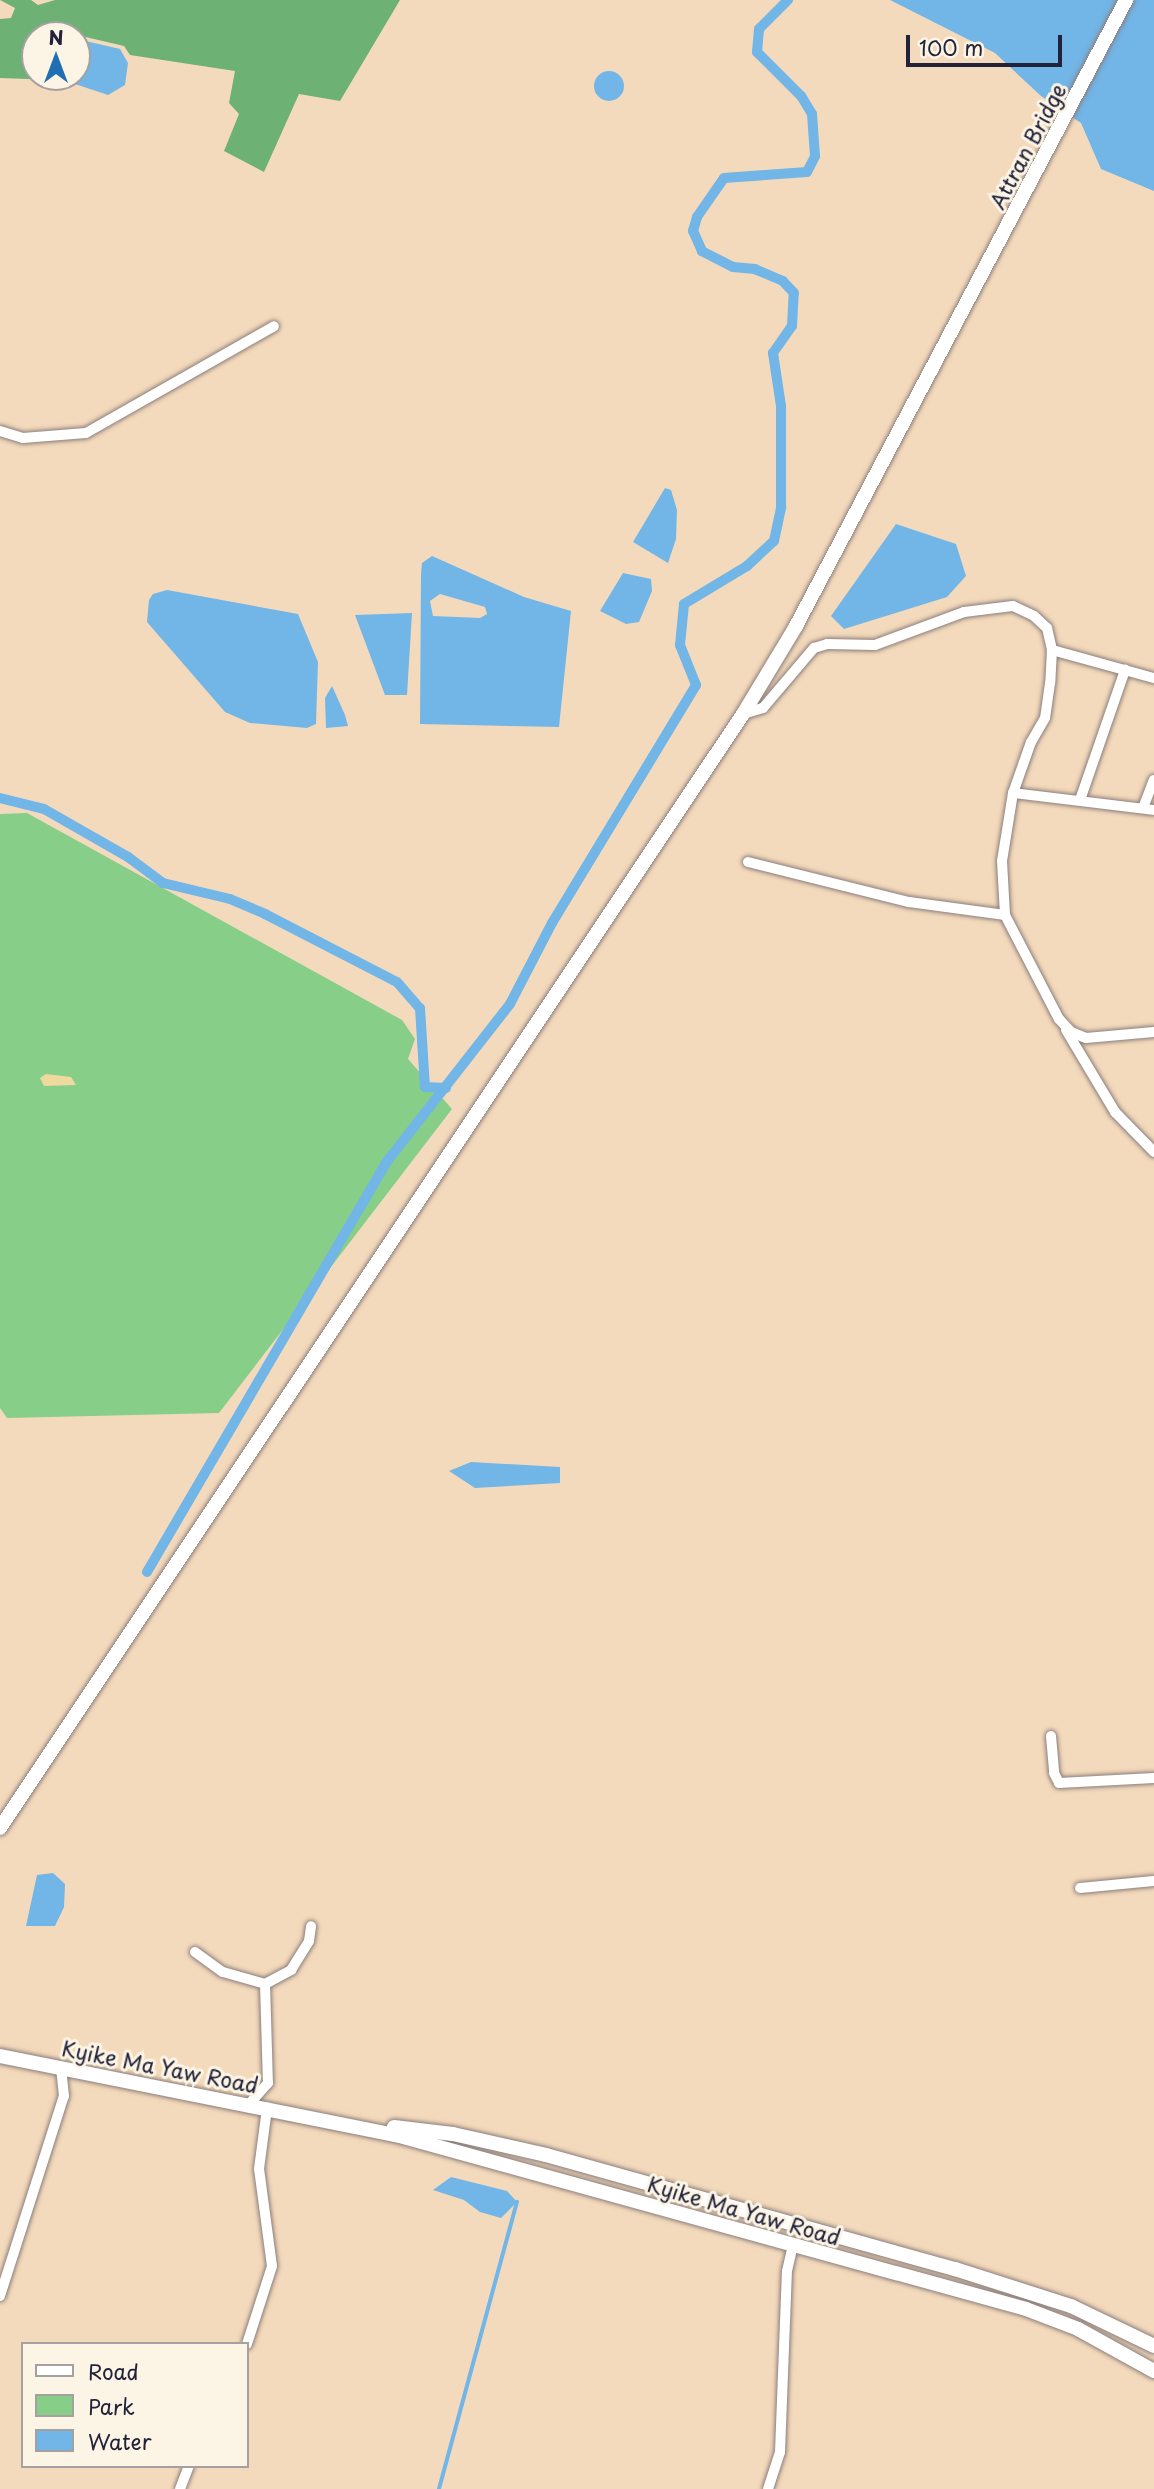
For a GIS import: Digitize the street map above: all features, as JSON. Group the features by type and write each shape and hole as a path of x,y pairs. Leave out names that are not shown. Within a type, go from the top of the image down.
{"main road":[{"name":"Attran Bridge","path":"0,1828 743,714 796,626 1126,0"},
{"name":"Kyike Ma Yaw Road","path":"0,2056 396,2135 1026,2309 1078,2329 1154,2371"},
{"name":"Kyike Ma Yaw Road","path":"312,2117 453,2134 546,2155 1070,2305 1154,2346"}],"street":[{"path":"0,430 23,438 86,433 274,327"},
{"path":"743,714 763,708 814,648 827,644 875,645 964,612 1013,607 1047,628 1052,650 1045,718 1031,742 1013,793 1002,861 1005,915 1059,1018 1115,1112 1154,1152"},
{"path":"1052,650 1154,678"},
{"path":"1080,800 1125,670"},
{"path":"1013,793 1148,809 1154,780"},
{"path":"748,862 909,902 1005,915"},
{"path":"1059,1018 1071,1032 1086,1038 1154,1032"},
{"path":"1051,1736 1059,1783 1154,1778"},
{"path":"1080,1888 1154,1881"},
{"path":"195,1951 223,1972 265,1984 291,1970 309,1941 311,1926"},
{"path":"249,2104 268,2083 265,1984"},
{"path":"0,2296 64,2096 61,2069"},
{"path":"248,2342 272,2266 259,2169 267,2108"},
{"path":"768,2489 780,2452 787,2271 793,2246"},
{"path":"180,2489 188,2468"}],"green space":[{"path":"0,0 31,0 38,5 55,0 400,0 340,101 299,94 264,172 224,151 239,114 229,103 235,71 130,55 124,46 91,38 91,21 21,21 21,79 0,78 0,19 11,18 15,8"},
{"path":"27,813 402,1020 415,1039 408,1059 452,1109 219,1413 7,1418 0,1408 0,814"}],"sand":[{"path":"46,1074 71,1077 76,1085 44,1086 40,1078"}],"water":[{"path":"890,0 1154,0 1154,191 1101,169 1081,123 1041,96 995,53"},
{"path":"91,42 120,49 128,63 125,85 108,95 91,89"},
{"path":"609,71 615,72 623,80 623,92 615,100 609,101 603,100 595,92 594,86 595,80 603,72"},
{"path":"665,488 671,490 677,510 676,539 668,563 633,542"},
{"path":"896,524 956,544 966,576 947,597 844,629 831,616"},
{"path":"432,556 524,597 571,611 559,727 420,724 422,563","holes":["440,594 485,607 487,614 480,618 433,616 430,601"]},
{"path":"623,573 651,579 652,591 639,622 626,624 600,611"},
{"path":"167,590 298,614 318,662 316,724 307,728 250,723 225,712 147,622 149,600 153,594"},
{"path":"412,613 407,695 385,695 355,615"},
{"path":"332,686 348,726 326,728 325,698"},
{"path":"471,1462 560,1467 560,1483 475,1488 449,1471"},
{"path":"53,1873 65,1884 64,1907 55,1926 26,1926 37,1875"},
{"path":"451,2177 507,2191 517,2202 501,2218 480,2212 464,2200 433,2190"}],"waterway":[{"path":"147,1572 385,1164 510,1004 552,923 696,685 680,645 684,604 747,566 774,541 781,507 781,406 773,353 792,326 794,293 783,281 755,269 733,267 702,251 693,231 697,217 724,178 807,172 815,156 812,114 801,96 757,52 759,29 788,0"},
{"path":"0,798 44,809 128,857 163,883 230,899 265,914 397,982 420,1008 425,1087 446,1088"},
{"path":"439,2489 517,2202"}]}
